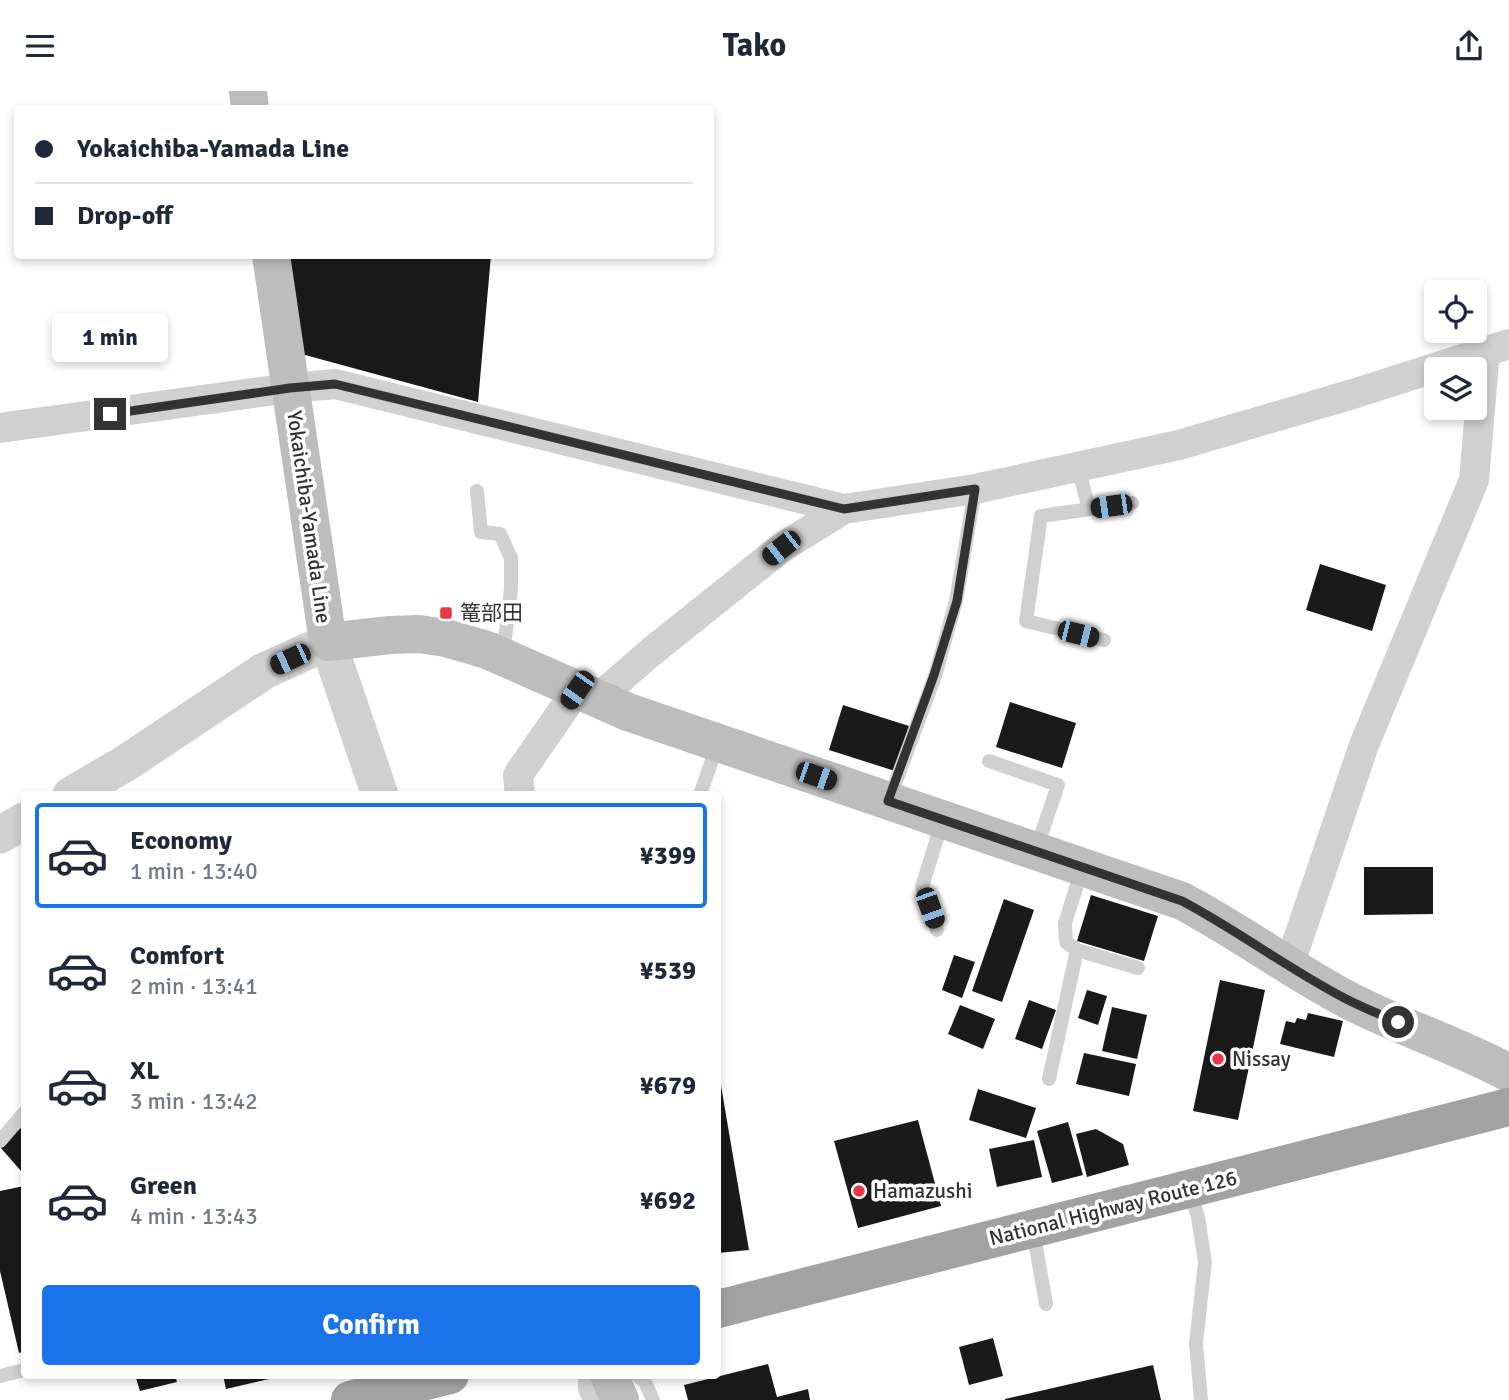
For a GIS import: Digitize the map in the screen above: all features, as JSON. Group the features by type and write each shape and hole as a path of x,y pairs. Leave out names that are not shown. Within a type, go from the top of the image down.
{"highway":[{"name":"National Highway Route 126","path":"721,1308 1509,1107"},
{"path":"350,1400 434,1379"}],"main road":[{"name":"Yokaichiba-Yamada Line","path":"272,259 328,642 419,634 446,638 502,657 628,712 1182,901 1225,923 1289,966 1349,1000 1509,1073"},
{"path":"611,1379 620,1400"}],"street":[{"path":"0,428 335,384 844,509 975,489 1179,445 1497,348 1474,480 1364,745 1289,966"},
{"path":"520,791 518,775 587,694 651,652 781,548 844,509"},
{"path":"78,791 126,763 264,671 328,642 379,791"},
{"path":"0,835 21,823"},
{"path":"593,1379 598,1400"}],"lane":[{"path":"1077,467 1089,509"},
{"path":"888,801 934,675 957,601 975,489"},
{"path":"477,491 481,532 500,534 511,558 511,589 502,657"},
{"path":"1104,640 1026,621 1041,516 1132,503"},
{"path":"701,791 718,743"},
{"path":"989,761 1058,785 1036,851"},
{"path":"937,930 922,887 943,819"},
{"path":"1082,867 1065,923 1066,942 1077,950 1138,968"},
{"path":"1049,1079 1077,950"},
{"path":"0,1141 21,1116"},
{"path":"1190,1188 1205,1262 1196,1343 1200,1400"},
{"path":"1032,1228 1046,1304"},
{"path":"0,1376 21,1371"},
{"path":"642,1379 653,1400"}],"building":[{"path":"282,259 491,259 478,402 294,352"},
{"path":"1320,564 1386,585 1372,631 1306,610"},
{"path":"1010,702 1076,723 1062,768 996,747"},
{"path":"843,705 909,726 895,771 829,750"},
{"path":"1364,867 1433,867 1433,914 1364,915"},
{"path":"1091,895 1158,916 1144,961 1077,941"},
{"path":"1004,899 1034,910 1002,1002 972,991"},
{"path":"954,955 975,962 962,998 942,990"},
{"path":"1220,980 1265,990 1238,1120 1193,1111"},
{"path":"1087,990 1107,996 1098,1025 1078,1018"},
{"path":"1029,1000 1056,1010 1042,1049 1015,1039"},
{"path":"960,1005 995,1019 983,1049 948,1034"},
{"path":"1112,1007 1147,1015 1137,1059 1102,1051"},
{"path":"1308,1013 1343,1021 1334,1057 1280,1044 1286,1021 1295,1023 1297,1018 1306,1020"},
{"path":"1084,1053 1136,1064 1129,1096 1076,1084"},
{"path":"721,1086 749,1250 721,1253"},
{"path":"978,1089 1036,1108 1026,1138 969,1120"},
{"path":"918,1120 941,1206 858,1228 834,1141"},
{"path":"1068,1122 1083,1175 1052,1183 1037,1131"},
{"path":"21,1128 21,1171 0,1147"},
{"path":"1096,1129 1123,1144 1129,1165 1087,1177 1076,1134"},
{"path":"1034,1140 1042,1177 997,1187 989,1149"},
{"path":"21,1187 19,1353 0,1271 0,1191"},
{"path":"993,1338 1003,1376 969,1385 959,1347"},
{"path":"768,1364 777,1397 808,1389 810,1400 688,1400 684,1385 721,1379 721,1376"},
{"path":"1153,1365 1161,1400 1005,1400 1005,1399"},
{"path":"136,1379 176,1379 177,1382 140,1391"},
{"path":"224,1379 269,1379 226,1389"}],"place":[{"name":"篭部田","path":"446,613"},
{"name":"Nissay","path":"1218,1059"},
{"name":"Hamazushi","path":"859,1191"}],"route":[{"path":"110,414 335,384 844,509 975,489 957,601 934,675 888,801 1182,901 1225,923 1289,966 1349,1000 1398,1022"}]}
